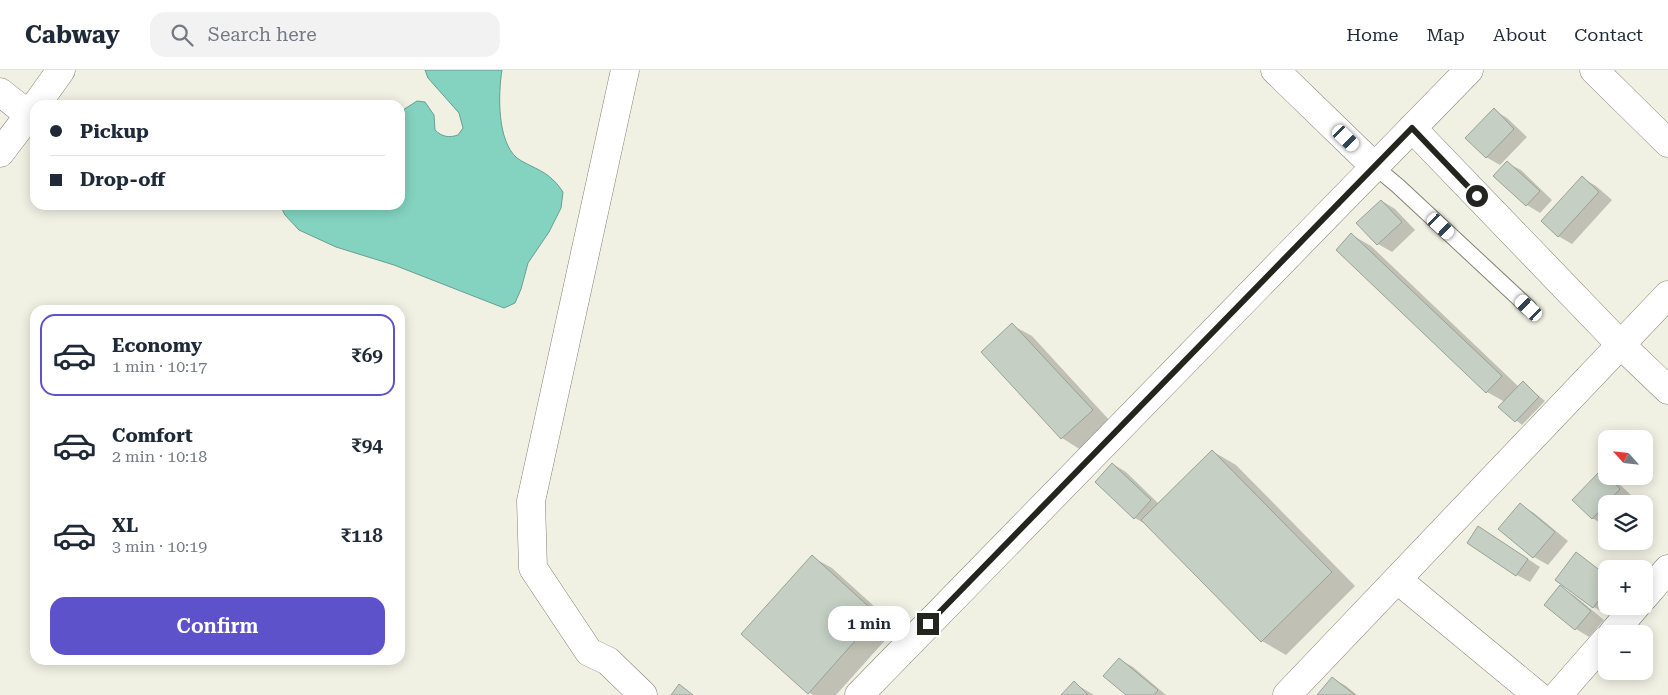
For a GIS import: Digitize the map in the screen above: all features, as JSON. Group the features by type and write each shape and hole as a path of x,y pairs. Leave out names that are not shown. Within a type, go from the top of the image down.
{"street":[{"path":"39,100 61,70"},
{"path":"625,70 532,502 533,568 589,652 608,661 643,695"},
{"path":"1275,70 1374,166"},
{"path":"859,695 1469,70"},
{"path":"1594,70 1668,143"},
{"path":"0,92 30,107"},
{"path":"0,152 30,113"},
{"path":"1412,128 1621,345 1668,390"},
{"path":"1288,695 1668,295"},
{"path":"1653,586 1668,569"},
{"path":"1398,580 1537,695"},
{"path":"1620,625 1628,615"},
{"path":"1558,695 1598,649"}],"lane":[{"path":"1374,166 1529,308"}],"water":[{"path":"425,70 502,70 500,117 502,129 510,150 517,158 549,177 563,192 561,208 549,232 528,263 515,303 504,308 394,265 336,247 299,230 282,210 405,210 405,109 417,101 425,102 434,115 435,130 446,136 458,135 463,128 459,113 428,78"}],"building":[{"path":"1494,108 1514,129 1486,158 1465,138"},
{"path":"1507,161 1540,191 1526,206 1493,176"},
{"path":"1582,176 1599,192 1558,237 1541,221"},
{"path":"1381,200 1402,222 1377,245 1356,223"},
{"path":"1351,233 1502,376 1486,393 1336,250"},
{"path":"1012,323 1093,410 1061,439 981,352"},
{"path":"1523,381 1539,397 1515,422 1498,407"},
{"path":"1212,450 1332,572 1261,642 1141,520"},
{"path":"1112,463 1151,500 1134,519 1095,482"},
{"path":"1598,473 1598,485 1616,485 1620,489 1614,495 1598,495 1598,513 1592,519 1572,500"},
{"path":"1520,503 1555,532 1533,558 1498,529"},
{"path":"1478,526 1528,559 1516,576 1467,543"},
{"path":"1576,552 1598,569 1598,601 1593,608 1555,580"},
{"path":"812,555 878,615 808,694 741,634"},
{"path":"1560,585 1591,611 1575,630 1544,605"},
{"path":"1119,658 1158,690 1154,695 1126,695 1103,676"},
{"path":"1332,677 1355,695 1317,695"},
{"path":"1074,681 1088,695 1061,695"},
{"path":"679,684 693,695 671,695"}],"route":[{"path":"928,624 1412,128 1477,196"}]}
